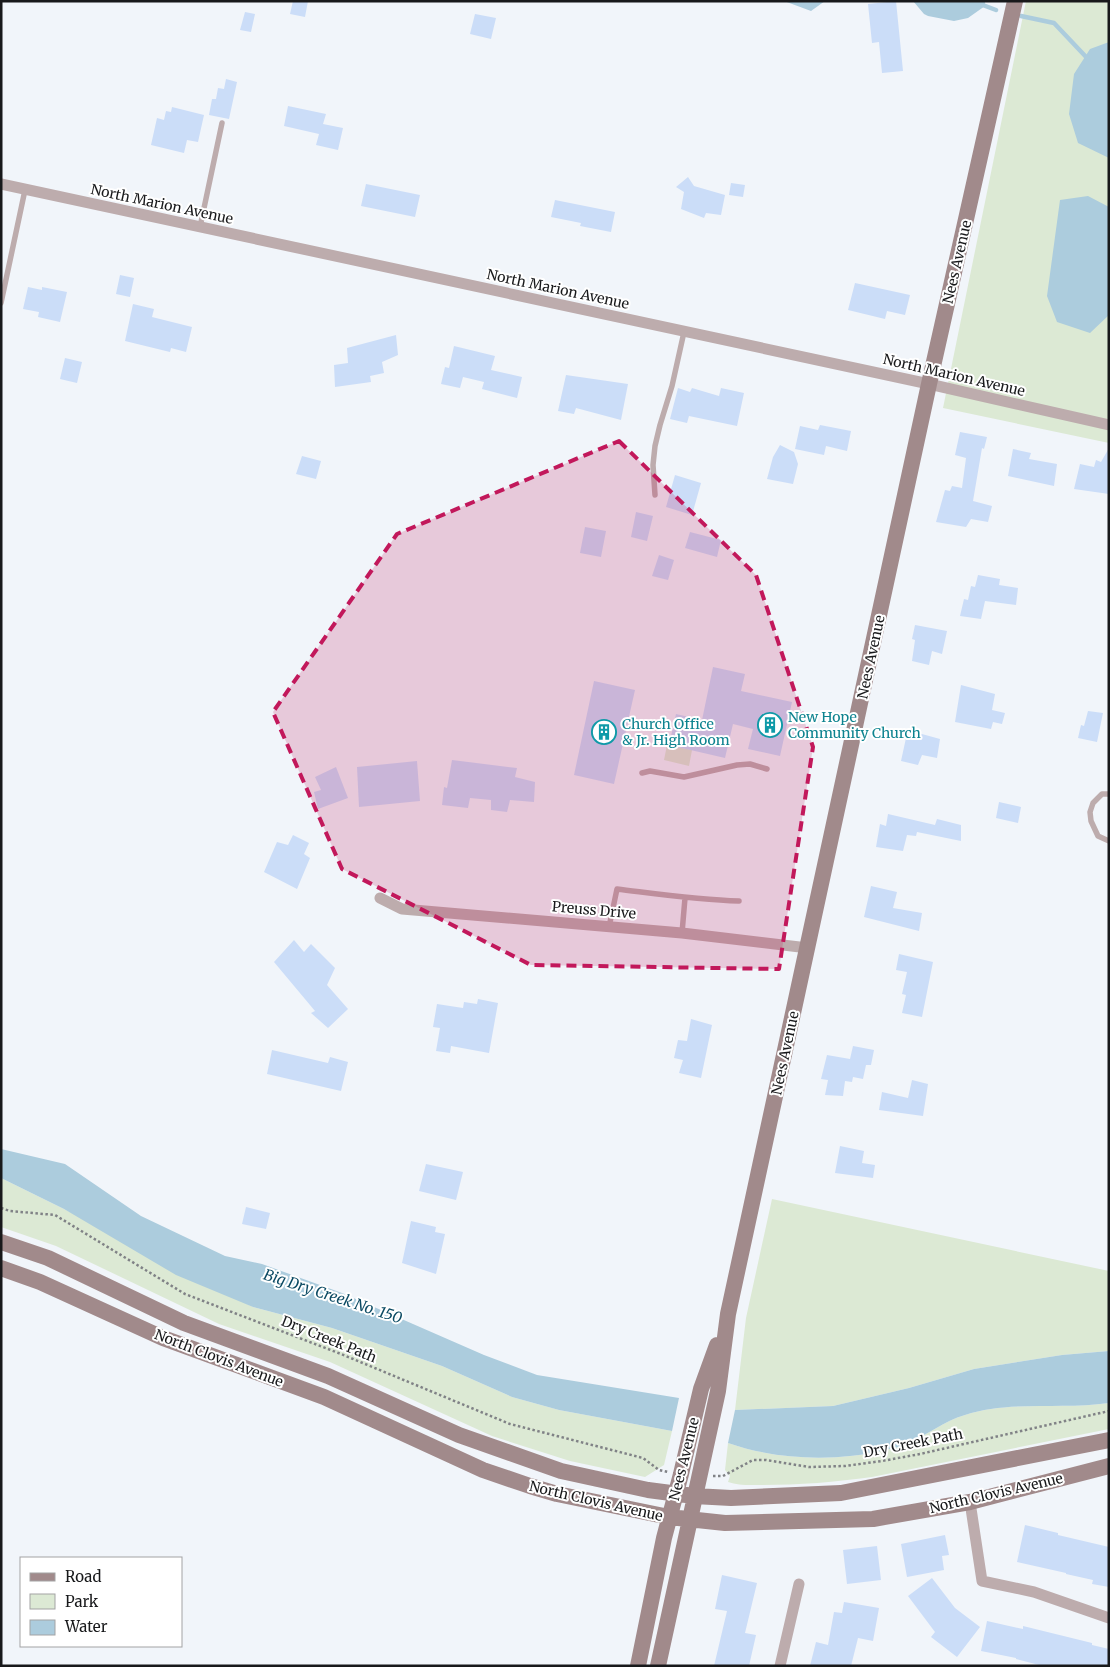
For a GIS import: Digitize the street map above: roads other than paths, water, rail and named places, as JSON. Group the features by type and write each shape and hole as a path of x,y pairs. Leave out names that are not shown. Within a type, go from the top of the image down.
{"main road":[{"name":"Nees Avenue","path":"658,1666 718,1391 728,1314 929,384 1015,1"},
{"name":"North Clovis Avenue","path":"1,1242 48,1258 184,1324 328,1376 459,1435 561,1471 648,1490 694,1496 731,1498 841,1493 1109,1440"},
{"name":"North Clovis Avenue","path":"1,1268 40,1282 162,1338 324,1397 483,1470 557,1494 669,1517 725,1523 873,1519 970,1502 1109,1466"},
{"name":"Nees Avenue","path":"638,1666 669,1517 701,1389 728,1314"}],"street":[{"name":"North Marion Avenue","path":"1,184 929,384 1109,425"},
{"name":"Preuss Drive","path":"380,898 402,909 682,933 808,948"},
{"path":"970,1502 982,1581 1034,1592 1109,1618"},
{"path":"780,1666 798,1584"}],"lane":[{"path":"200,227 222,123"},
{"path":"1,303 25,190"},
{"path":"655,495 653,465 655,446 672,386 684,332"},
{"path":"642,773 650,772 684,777 737,765 750,764 767,769"},
{"path":"1109,794 1102,794 1093,802 1090,812 1091,821 1098,836 1109,841"},
{"path":"609,927 617,889 686,898 739,901"},
{"path":"682,933 686,898"}],"water":[{"path":"784,1 825,1 811,11"},
{"path":"913,1 985,1 985,6 968,18 954,21 928,16"},
{"path":"1109,42 1109,158 1078,143 1069,114 1074,74 1090,49"},
{"path":"1088,196 1109,207 1109,315 1090,333 1057,322 1047,296 1060,200"},
{"name":"Big Dry Creek No. 150","path":"1,1149 65,1164 141,1216 225,1256 262,1264 342,1293 484,1355 537,1375 679,1398 672,1431 559,1410 512,1397 442,1366 332,1328 253,1307 176,1275 64,1209 1,1178"},
{"path":"1109,1351 1109,1403 1073,1406 1018,1406 982,1410 950,1421 902,1446 847,1456 826,1458 786,1456 747,1449 728,1443 735,1410 833,1406 909,1388 974,1369 1062,1355"}],"waterway":[{"path":"972,1 996,10"},
{"path":"1021,16 1054,23 1088,59"}],"place":[{"name":"New Hope Community Church","path":"770,725"},
{"name":"Church Office & Jr. High Room","path":"604,732"}]}
